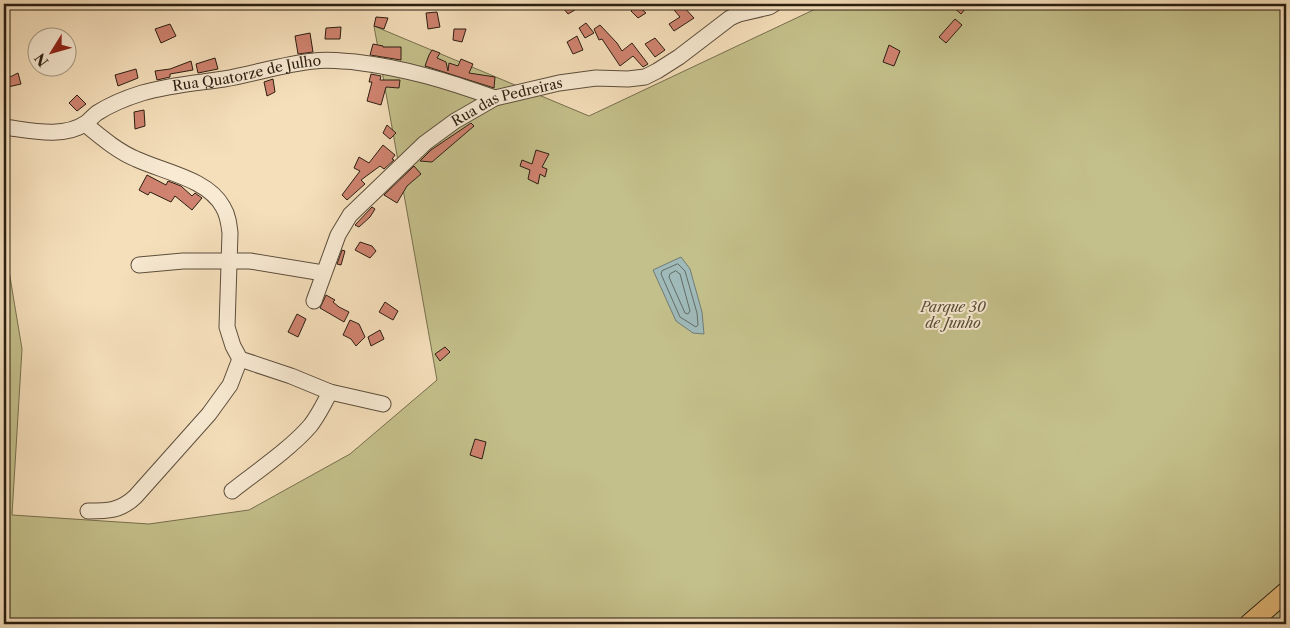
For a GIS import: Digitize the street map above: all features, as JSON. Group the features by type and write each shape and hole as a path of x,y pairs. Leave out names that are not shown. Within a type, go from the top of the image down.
{"main road":[{"path":"1249,624 1286,592"}],"street":[{"name":"Rua das Pedreiras","path":"314,301 338,235 345,222 357,207 439,132 495,98 559,83 596,78 628,79 644,77 679,57 730,18 774,4"},
{"name":"Rua Quatorze de Julho","path":"4,128 48,132 73,129 85,124 95,114 124,99 144,92 315,60 376,64 407,70 441,79 495,98"},
{"path":"85,124 121,151 136,159 201,185 216,196 224,208 228,220 230,261 227,327 233,346 240,359 330,392 383,404"},
{"path":"139,265 183,261 230,261 250,262 324,273"},
{"path":"88,512 110,511 123,507 135,497 209,414 230,385 240,359"},
{"path":"232,491 295,440 308,427 330,392"}],"green space":[{"name":"Parque 30 de Junho","path":"826,4 1286,4 1286,624 4,624 4,241 22,349 12,515 149,524 249,510 350,454 437,380 374,26 589,116"}],"water":[{"path":"681,257 690,269 702,312 704,334 693,333 676,321 653,270"}],"building":[{"path":"560,4 585,4 568,14"},
{"path":"669,4 681,4 694,18 674,31 669,24 680,17"},
{"path":"950,4 969,4 961,14"},
{"path":"637,5 646,13 638,18 631,11"},
{"path":"437,12 440,27 428,29 426,13"},
{"path":"376,17 388,18 384,29 374,26"},
{"path":"955,19 962,25 946,43 939,37"},
{"path":"586,23 594,33 585,38 579,28"},
{"path":"170,24 176,36 161,43 155,29"},
{"path":"600,25 622,51 632,43 648,64 643,67 633,56 620,66 602,39 599,40 594,29"},
{"path":"341,27 340,39 325,39 326,28"},
{"path":"454,29 466,29 462,42 453,40"},
{"path":"310,33 313,52 298,54 295,36"},
{"path":"577,36 583,50 573,54 567,42"},
{"path":"655,38 665,50 655,57 645,44"},
{"path":"373,44 383,47 401,47 401,60 370,55"},
{"path":"889,45 900,51 894,66 883,62"},
{"path":"432,50 440,53 437,58 446,62 448,71 449,63 458,66 461,59 473,64 469,73 495,77 494,88 425,66"},
{"path":"215,58 218,69 198,73 196,64"},
{"path":"191,61 193,70 170,74 170,77 157,80 155,71 170,69"},
{"path":"136,69 138,78 118,86 115,75"},
{"path":"18,73 21,84 8,87 6,79"},
{"path":"371,74 381,76 380,80 400,80 399,88 386,87 381,105 367,101 372,82 369,82"},
{"path":"273,79 275,92 267,96 264,82"},
{"path":"77,95 86,104 77,111 69,103"},
{"path":"144,110 145,126 135,129 134,112"},
{"path":"471,123 474,126 432,162 420,161 431,150"},
{"path":"387,125 396,133 390,139 383,133"},
{"path":"383,145 395,155 392,159 394,160 384,169 380,166 361,180 365,184 347,200 342,195 360,171 354,168 359,157 369,163"},
{"path":"536,150 549,154 542,167 547,169 545,177 540,174 538,184 528,179 530,170 520,166 522,160 532,164"},
{"path":"414,166 421,174 407,186 397,203 384,195"},
{"path":"147,175 166,185 168,181 181,186 192,196 195,193 202,198 192,210 175,196 171,202 150,192 148,195 139,190"},
{"path":"372,207 375,209 370,217 359,227 355,225"},
{"path":"360,242 372,246 376,251 370,258 355,250"},
{"path":"342,250 345,251 341,265 337,264"},
{"path":"326,295 335,300 333,302 339,307 349,312 344,322 320,308"},
{"path":"385,302 398,311 393,320 379,312"},
{"path":"297,314 306,319 298,337 288,332"},
{"path":"350,320 359,324 365,337 356,346 351,339 343,335"},
{"path":"380,330 384,339 371,346 368,337"},
{"path":"445,347 450,352 440,361 435,354"},
{"path":"475,439 486,442 482,459 470,455"}]}
